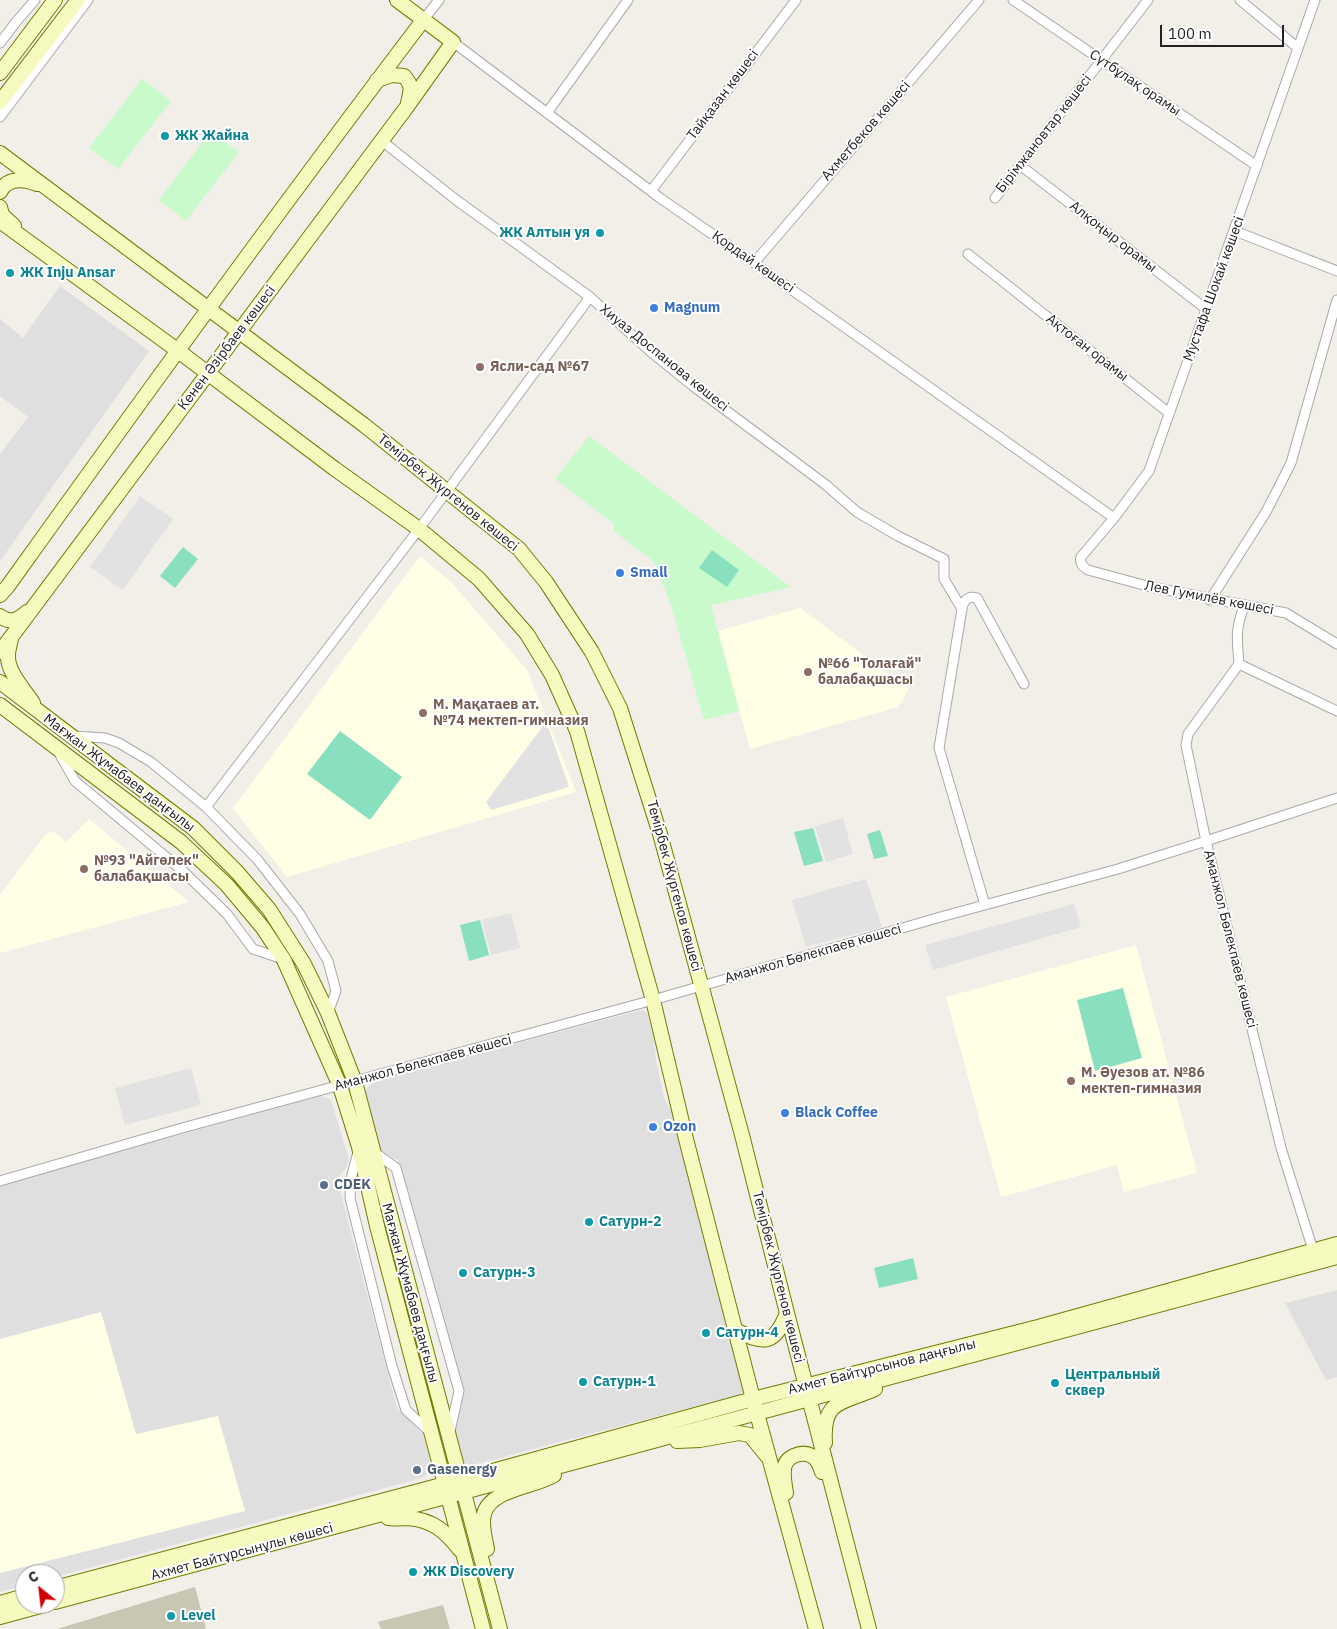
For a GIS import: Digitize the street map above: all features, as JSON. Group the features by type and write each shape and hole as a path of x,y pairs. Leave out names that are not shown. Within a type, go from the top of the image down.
{"street":[{"path":"0,43 35,0"},
{"path":"0,72 55,0"},
{"path":"0,102 78,0"},
{"path":"0,117 88,0"},
{"name":"Қордай көшесі","path":"397,0 651,190 1114,518"},
{"path":"2,592 208,308 377,80 439,0"},
{"path":"547,113 628,0"},
{"name":"Тайқазан көшесі","path":"651,190 796,0"},
{"name":"Ахметбеков көшесі","path":"754,263 979,0"},
{"name":"Cүтбұлақ орамы","path":"1013,0 1257,166"},
{"name":"Бірімжановтар көшесі","path":"995,198 1148,0"},
{"path":"1240,0 1298,48"},
{"name":"Мустафа Шокай көшесі","path":"1080,560 1081,556 1114,518 1149,471 1315,0"},
{"name":"Кенен Әзірбаев көшесі","path":"0,652 382,141 453,42"},
{"path":"377,80 392,75 404,76 409,82 411,90 406,108"},
{"path":"382,141 454,199 590,297"},
{"name":"Темірбек Жүргенов көшесі","path":"0,154 364,425 519,549 546,582 592,652 620,708 647,787 742,1135 786,1313 869,1629"},
{"name":"Алқоңыр орамы","path":"1020,164 1206,309"},
{"path":"0,192 2,187 12,181 26,179 47,188"},
{"path":"0,207 2,215 28,241"},
{"path":"0,222 177,350 418,529 479,579 527,634 552,675 576,731 653,1000 686,1139 753,1400 816,1629"},
{"path":"1235,231 1337,270"},
{"name":"Ақтоған орамы","path":"968,254 1169,413"},
{"name":"Хиуаз Доспанова көшесі","path":"206,807 418,529 590,297 686,381 826,485 856,512 944,559 944,579 962,609"},
{"path":"1210,600 1266,512 1291,463 1337,300"},
{"name":"Лев Гумилёв көшесі","path":"1080,560 1088,570 1151,587 1210,600 1286,613 1336,641"},
{"path":"0,616 8,621 15,620 43,596"},
{"path":"986,905 939,748 962,609 966,599 969,597 977,598 1024,684"},
{"path":"1244,606 1237,624 1236,633 1239,664 1188,734 1186,740 1206,841 1337,798"},
{"path":"12,637 8,656 13,674 38,712"},
{"path":"1239,664 1337,711"},
{"name":"Мағжан Жұмабаев даңғылы","path":"0,682 193,828 269,909 304,964 328,1013 354,1082 377,1226 484,1629"},
{"name":"Мағжан Жұмабаев даңғылы","path":"0,704 181,842 220,878 263,928 284,960 340,1086 365,1149 448,1436 500,1629"},
{"path":"0,713 19,721 42,736"},
{"path":"69,736 105,738 132,749 206,807 258,859 300,914 328,961 336,991 328,1013"},
{"path":"55,746 75,781 184,872 227,914 254,949 284,960"},
{"name":"Аманжол Бөлекпаев көшесі","path":"0,1181 138,1140 653,1000 986,905 1118,870 1206,841 1289,1176 1313,1250"},
{"path":"432,1434 406,1410 392,1366 350,1198 351,1179 365,1149 396,1168 459,1391 448,1436"},
{"name":"Ахмет Байтұрсынов даңғылы","path":"428,1496 753,1400 808,1393 914,1371 1337,1244"},
{"name":"Ахмет Байтұрсынов даңғылы","path":"462,1486 569,1464 757,1414 808,1393 1038,1327 1121,1310 1337,1257"},
{"path":"735,1330 758,1340 768,1339 776,1335 786,1313"},
{"path":"824,1458 826,1422 834,1406 841,1401 862,1395 914,1371"},
{"path":"652,1442 700,1440 739,1433 750,1435 770,1459"},
{"path":"794,1552 796,1532 784,1484 784,1467 790,1458 804,1453 813,1456 820,1464 839,1534 846,1544"},
{"path":"489,1589 490,1564 483,1528 484,1514 488,1504 497,1497 551,1477 569,1464"},
{"name":"Ахмет Байтұрсынұлы көшесі","path":"65,1599 375,1517 428,1496"},
{"name":"Ахмет Байтұрсынұлы көшесі","path":"65,1586 428,1496"},
{"path":"375,1517 409,1518 429,1522 446,1533 464,1556"},
{"path":"0,1602 15,1602"},
{"path":"0,1617 15,1609"},
{"path":"0,1624 15,1612"}],"shaded area":[{"path":"60,286 149,351 0,561 0,454 28,417 0,396 0,319 23,338"},
{"path":"140,496 173,519 123,590 90,567"},
{"name":"М. Мақатаев ат. №74 мектеп-гимназия","path":"420,556 451,582 527,670 576,792 287,877 233,808"},
{"name":"№66 \"Толағай\" балабақшасы","path":"800,608 909,689 898,707 750,749 718,631"},
{"path":"543,726 549,729 569,787 491,810 486,802"},
{"path":"843,818 853,854 826,862 815,826"},
{"name":"№93 \"Айгөлек\" балабақшасы","path":"89,819 189,902 0,953 0,895 45,835 55,832 66,842"},
{"path":"866,879 882,927 806,947 792,900"},
{"path":"1074,904 1081,927 933,970 925,945"},
{"path":"511,913 520,948 491,955 482,920"},
{"name":"М. Әуезов ат. №86 мектеп-гимназия","path":"1136,945 1197,1173 1124,1192 1117,1165 1001,1197 946,997"},
{"path":"642,1010 647,1013 654,1038 656,1060 664,1098 677,1121 744,1389 741,1394 470,1465 465,1463 461,1456 455,1436 455,1426 462,1393 398,1160 385,1155 378,1147 364,1091 375,1081"},
{"path":"191,1068 201,1105 125,1125 115,1088"},
{"path":"320,1096 331,1100 349,1159 346,1168 337,1179 397,1408 423,1434 431,1464 427,1475 65,1574 65,1564 15,1564 15,1588 0,1592 0,1184"},
{"path":"1337,1290 1337,1377 1326,1380 1285,1303"},
{"path":"101,1312 136,1434 218,1416 245,1511 36,1564 15,1564 15,1569 0,1573 0,1339"},
{"path":"195,1587 206,1629 57,1629"},
{"path":"443,1605 450,1629 381,1629 378,1622"}],"green space":[{"path":"142,79 171,101 118,169 89,148"},
{"path":"210,132 239,152 186,221 159,200"},
{"path":"589,436 791,587 711,605 739,711 704,720 671,605 654,562 614,531 614,524 555,479"},
{"path":"183,547 198,559 175,588 160,576"},
{"path":"712,550 739,570 727,587 699,568"},
{"path":"340,731 402,777 370,820 307,774"},
{"path":"813,828 823,861 804,866 794,832"},
{"path":"880,830 888,856 874,859 867,834"},
{"path":"480,920 489,955 469,961 460,925"},
{"path":"1123,988 1142,1058 1095,1071 1077,1000"},
{"path":"913,1258 918,1279 879,1288 874,1268"}],"place":[{"name":"ЖК Жайна","path":"165,136"},
{"name":"ЖК Алтын уя","path":"600,233"},
{"name":"ЖК Inju Ansar","path":"10,273"},
{"name":"Magnum","path":"654,308"},
{"name":"Ясли-сад №67","path":"480,367"},
{"name":"Small","path":"620,573"},
{"name":"№66 \"Толағай\" балабақшасы","path":"808,672"},
{"name":"М. Мақатаев ат. №74 мектеп-гимназия","path":"423,713"},
{"name":"№93 \"Айгөлек\" балабақшасы","path":"84,869"},
{"name":"М. Әуезов ат. №86 мектеп-гимназия","path":"1071,1081"},
{"name":"Black Coffee","path":"785,1113"},
{"name":"Ozon","path":"653,1127"},
{"name":"CDEK","path":"324,1185"},
{"name":"Сатурн-2","path":"589,1222"},
{"name":"Сатурн-3","path":"463,1273"},
{"name":"Сатурн-4","path":"706,1333"},
{"name":"Сатурн-1","path":"583,1382"},
{"name":"Центральный сквер","path":"1055,1383"},
{"name":"Gasenergy","path":"417,1470"},
{"name":"ЖК Discovery","path":"413,1572"},
{"name":"Level","path":"171,1616"}]}
